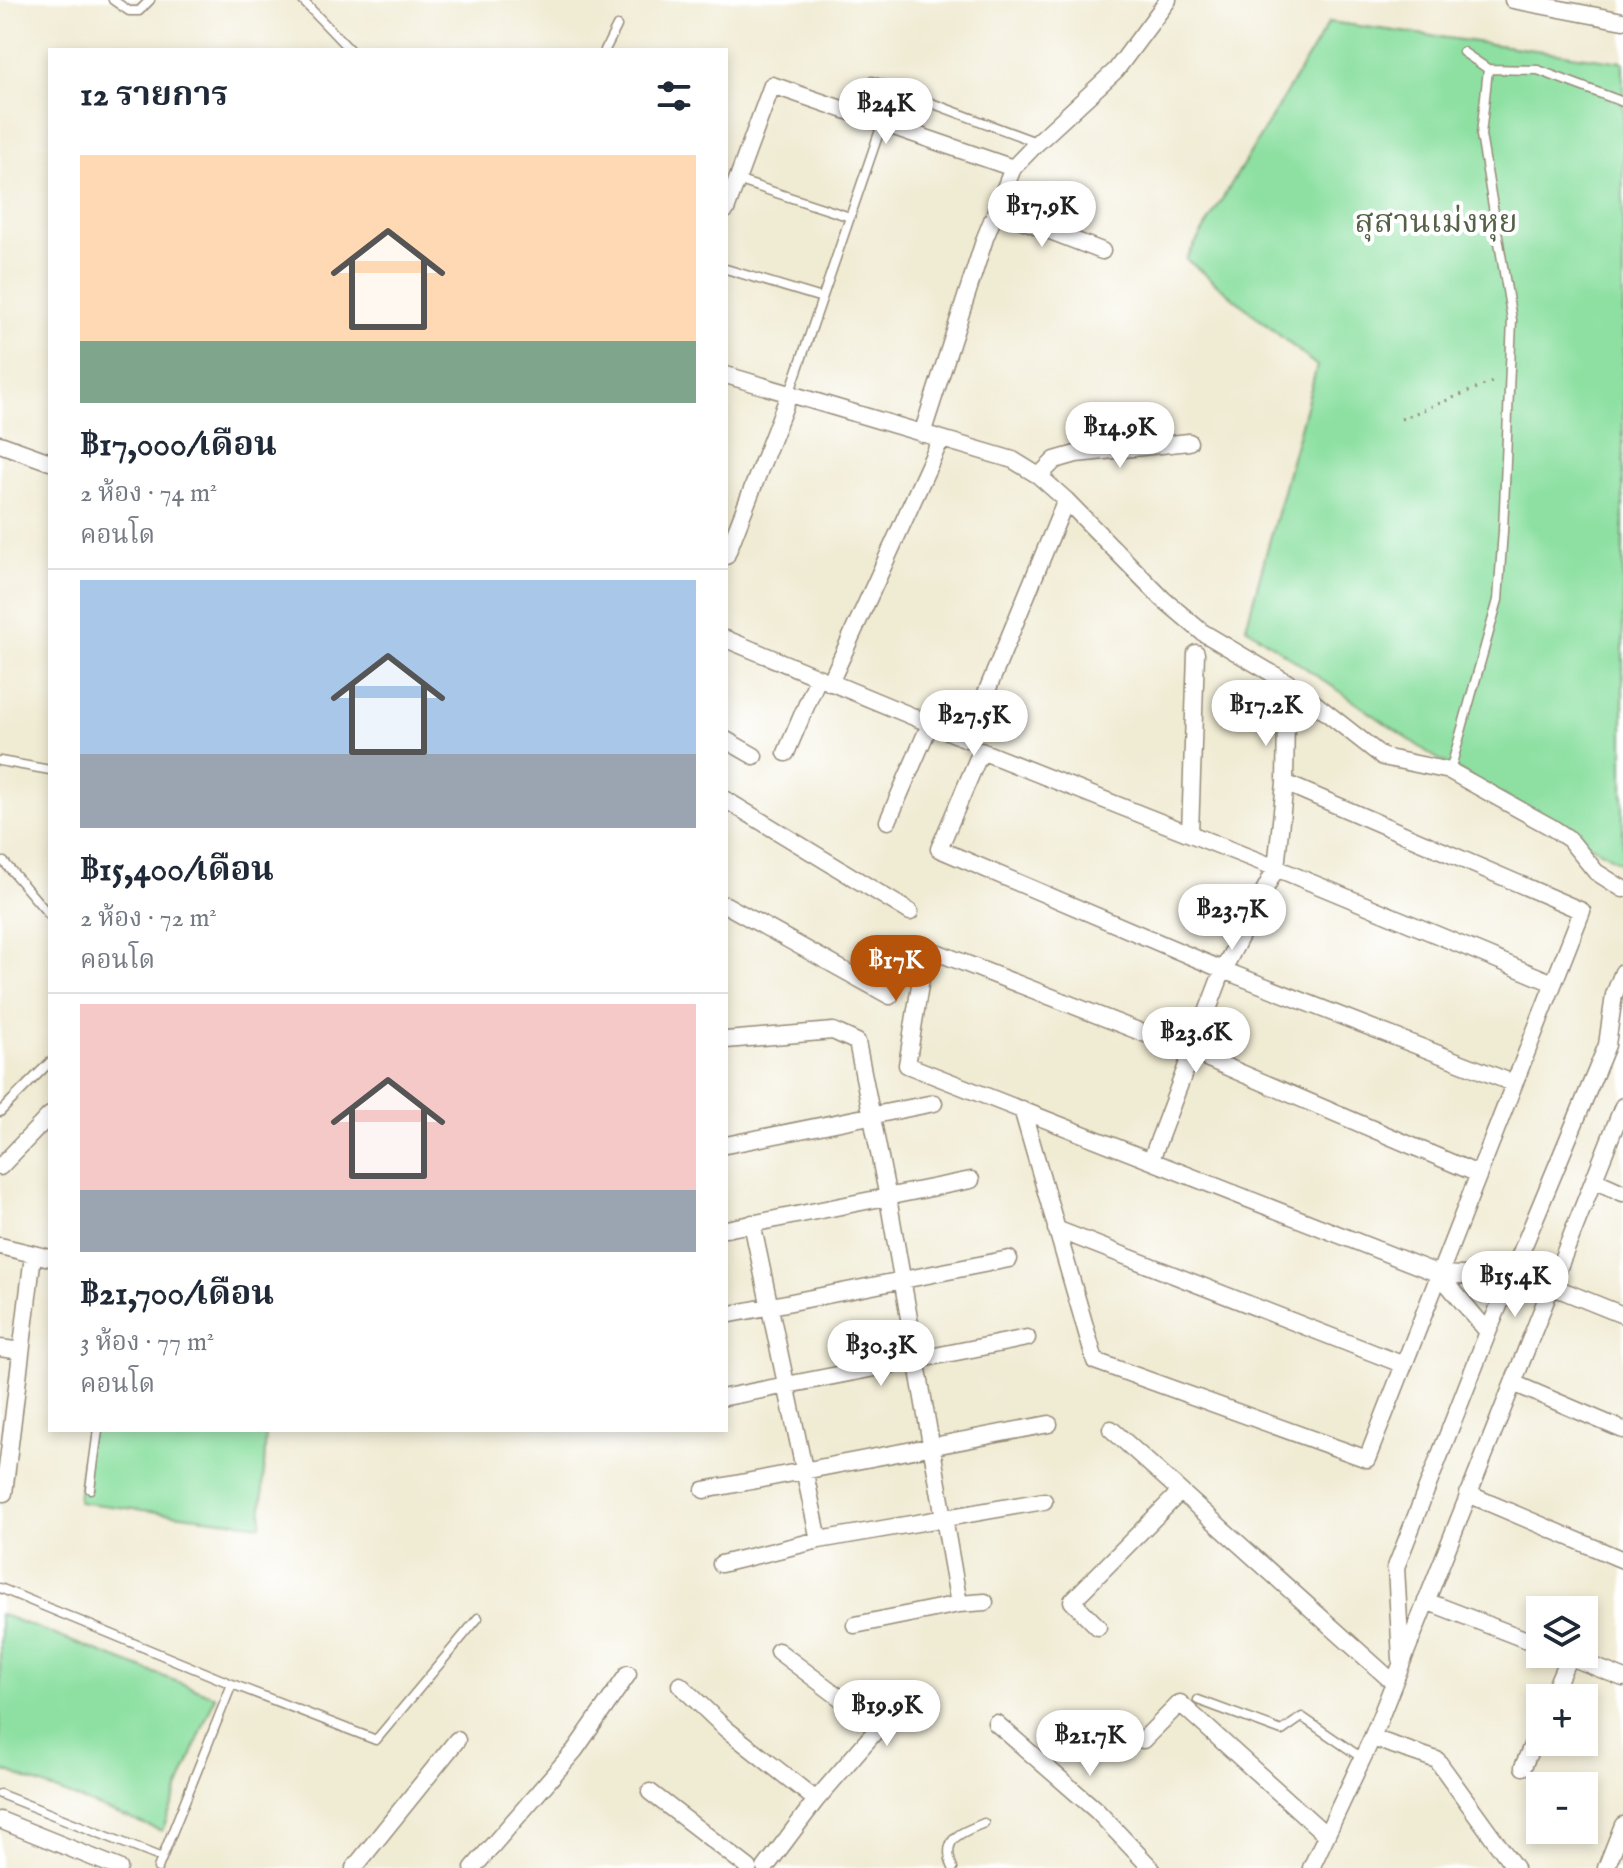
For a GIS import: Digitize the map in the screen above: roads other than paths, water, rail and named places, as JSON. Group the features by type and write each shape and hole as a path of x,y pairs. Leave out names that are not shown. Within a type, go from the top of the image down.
{"street":[{"path":"922,434 980,253 1013,168 1116,70 1168,0"},
{"path":"1513,0 1623,21"},
{"path":"728,202 772,85 1013,168"},
{"path":"996,210 1102,251"},
{"path":"728,376 1013,460 1039,476 1066,500 1163,599 1202,632 1290,684 1383,757 1450,771 1569,839 1596,872 1623,889"},
{"path":"728,551 789,395"},
{"path":"786,753 941,439"},
{"path":"1039,476 1055,460 1076,454 1189,442"},
{"path":"0,444 48,461"},
{"path":"728,640 967,739 1066,500"},
{"path":"1190,834 1196,653"},
{"path":"1151,1160 1223,970 1276,868 1285,783 1286,714"},
{"path":"888,821 930,724"},
{"path":"728,741 754,756"},
{"path":"1513,1083 1223,970 939,849 981,751 1276,868 1553,983"},
{"path":"1022,1109 1095,1361 1367,1459 1582,911 1285,783"},
{"path":"728,801 910,912"},
{"path":"728,906 890,996"},
{"path":"1478,1174 1192,1052 926,948 907,1065 1439,1274 1511,1277"},
{"path":"1401,1664 1396,1567 1488,1332 1607,1045 1614,995 1623,972"},
{"path":"728,1040 833,1031 857,1042 888,1198 959,1604"},
{"path":"728,1145 934,1103"},
{"path":"1311,1868 1372,1738 1623,1106"},
{"path":"0,1167 48,1117"},
{"path":"728,1229 971,1180"},
{"path":"1594,1180 1623,1193"},
{"path":"752,1223 819,1540"},
{"path":"1056,1229 1404,1365"},
{"path":"0,1246 42,1257 21,1351 4,1493"},
{"path":"728,1315 1009,1259"},
{"path":"1439,1274 1488,1332"},
{"path":"1551,1286 1623,1315"},
{"path":"728,1397 1027,1338"},
{"path":"0,1348 21,1351"},
{"path":"1513,1383 1623,1430"},
{"path":"704,1490 1049,1424"},
{"path":"1111,1429 1394,1683"},
{"path":"1098,1627 1072,1601 1180,1492"},
{"path":"1468,1494 1623,1560"},
{"path":"721,1564 819,1540 1044,1501"},
{"path":"1426,1601 1526,1640"},
{"path":"855,1625 959,1604 985,1602"},
{"path":"765,1868 816,1800 879,1727 778,1651"},
{"path":"1598,1668 1623,1678"},
{"path":"473,1868 575,1750 628,1674"},
{"path":"680,1685 726,1729 816,1800"},
{"path":"1143,1740 1180,1703 1326,1835"},
{"path":"996,1723 1097,1811 1150,1867"},
{"path":"1372,1738 1437,1760 1515,1868"},
{"path":"354,1868 457,1740"},
{"path":"1523,1767 1528,1756"},
{"path":"650,1792 749,1868"},
{"path":"0,1820 119,1868"},
{"path":"1606,1868 1623,1825"}],"lane":[{"path":"113,0 129,11 139,11 150,0"},
{"path":"302,0 348,48"},
{"path":"606,48 617,26"},
{"path":"1463,52 1488,69 1538,70 1623,102"},
{"path":"1450,771 1498,600 1510,379 1512,320 1481,135 1488,69"},
{"path":"872,81 1037,143"},
{"path":"789,395 882,123"},
{"path":"737,180 850,217"},
{"path":"728,270 822,298"},
{"path":"0,761 48,770"},
{"path":"4,862 48,914"},
{"path":"0,1112 48,1064"},
{"path":"90,1489 98,1432"},
{"path":"0,1588 376,1740 478,1618"},
{"path":"158,1868 232,1684"},
{"path":"1198,1700 1282,1731 1302,1717 1362,1758"},
{"path":"0,1794 162,1858"},
{"path":"953,1868 948,1856 949,1847 957,1835 984,1823"}],"park label":[{"name":"สุสานเม่งหุย","path":"1436,223"}]}
